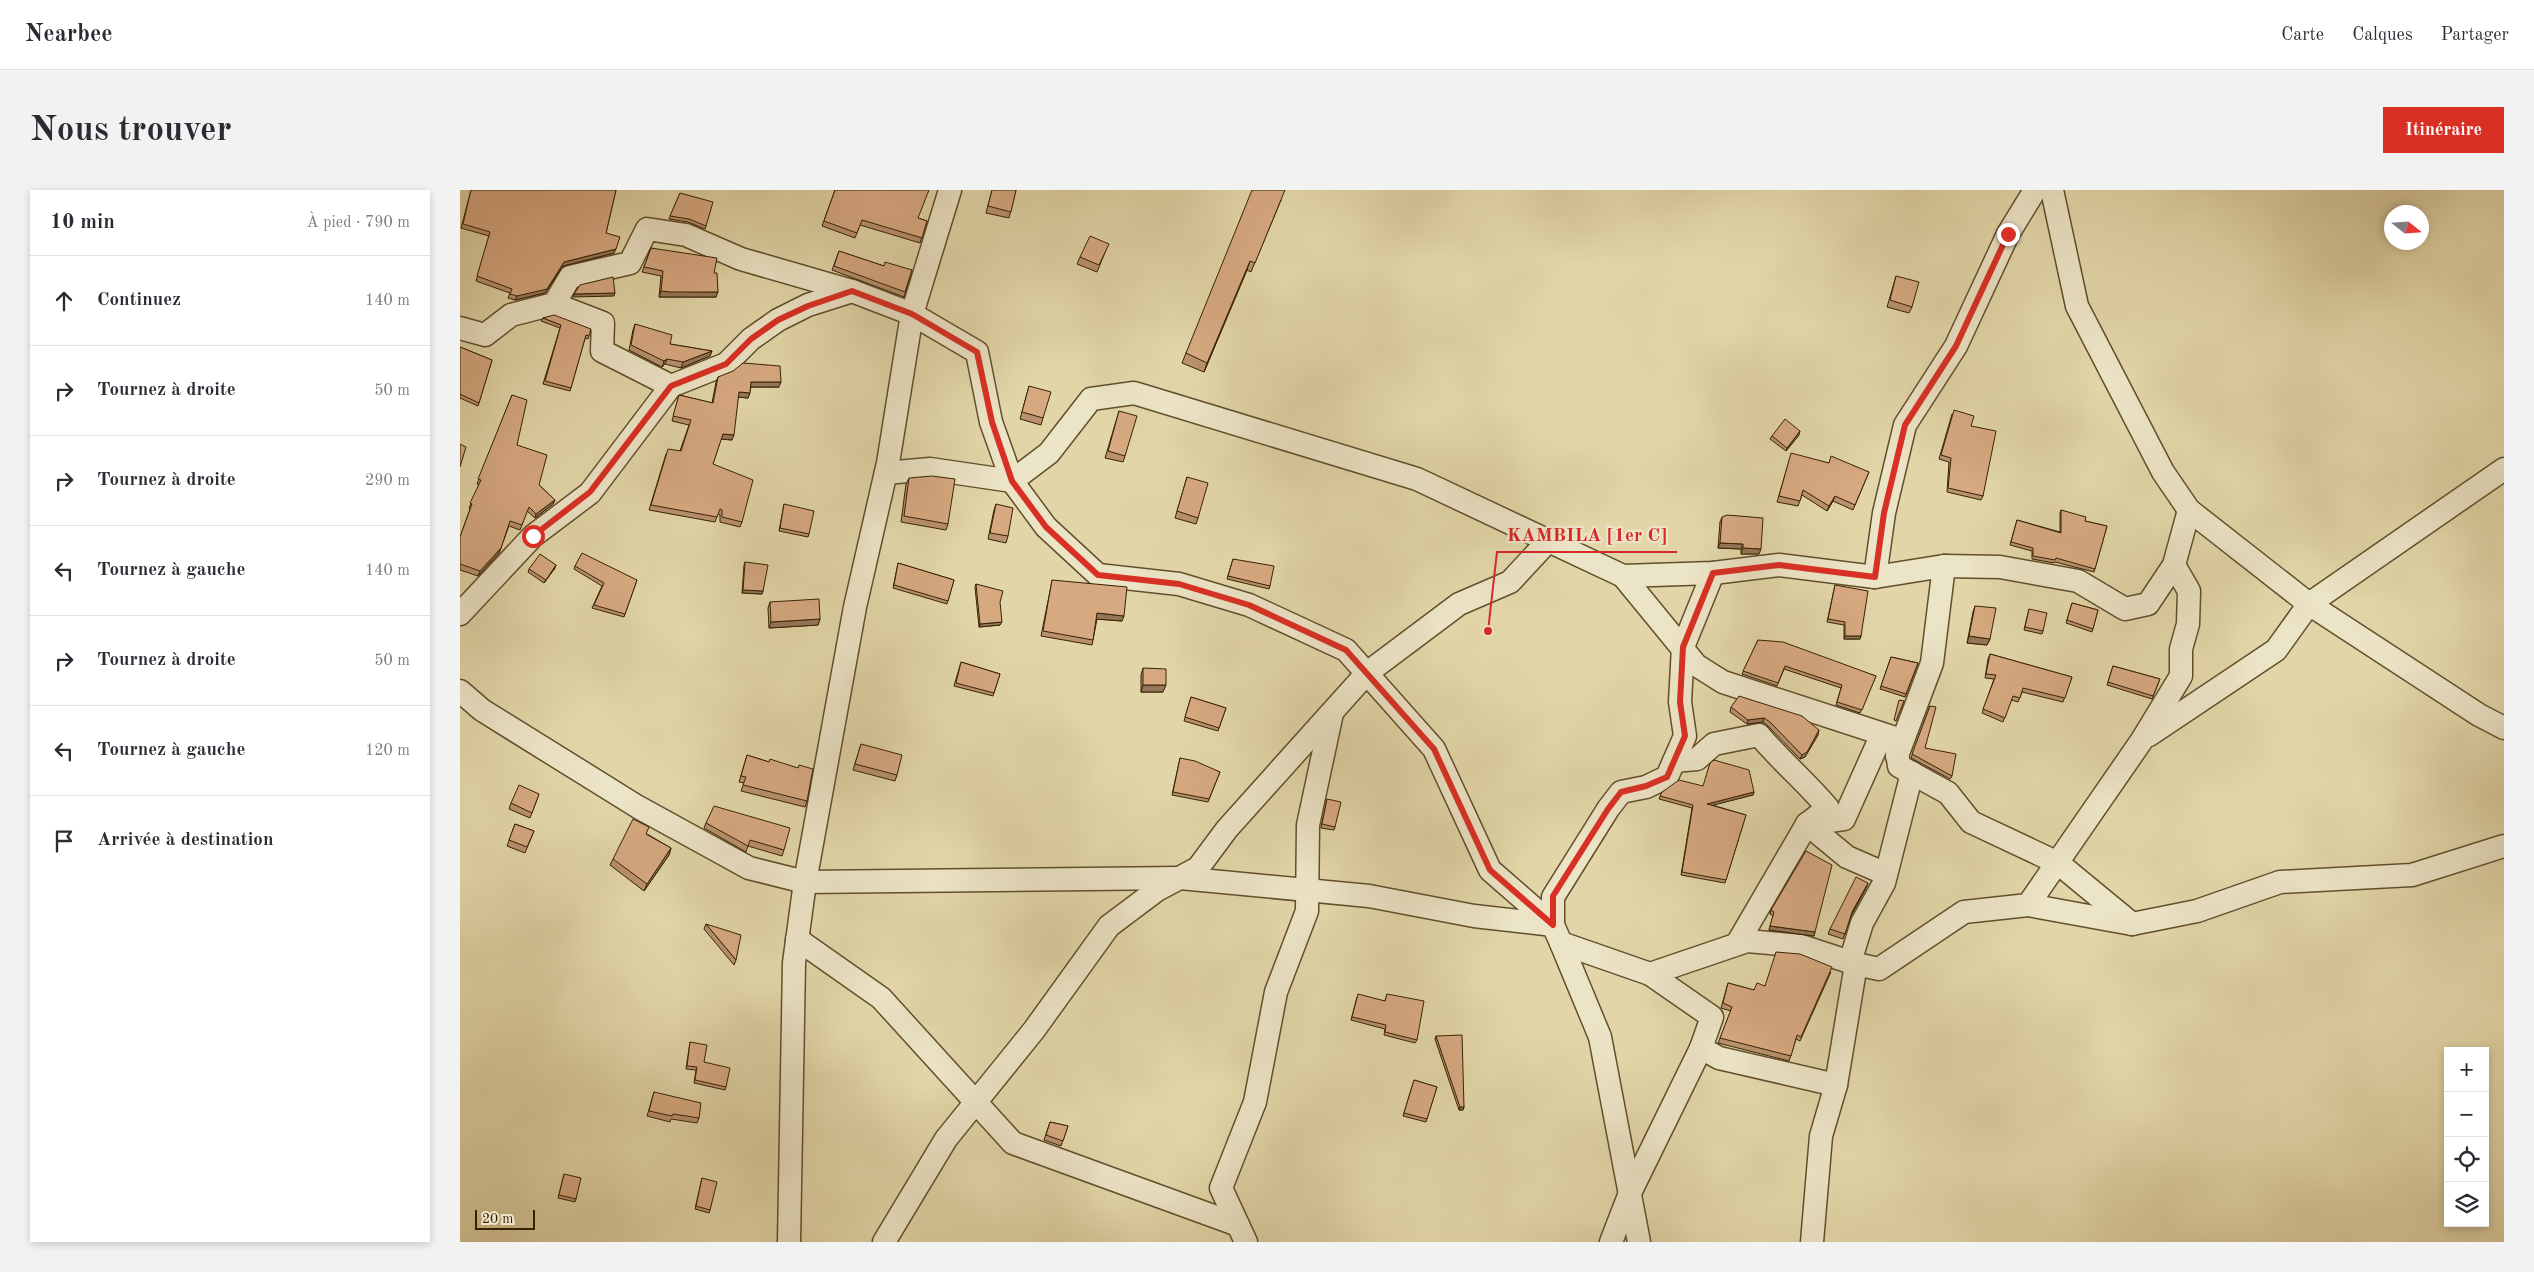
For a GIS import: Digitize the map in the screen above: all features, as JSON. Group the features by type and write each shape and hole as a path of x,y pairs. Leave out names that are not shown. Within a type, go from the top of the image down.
{"street":[{"path":"789,1242 794,963 797,939 855,607 886,473 912,314 950,190"},
{"path":"1875,577 1884,513 1905,425 1956,346 2016,221 2050,193 2077,306 2163,472 2189,510 2309,604 2479,715 2504,728"},
{"path":"554,304 570,278 630,263 647,229 686,235 741,258 852,291 912,314 977,352 992,422 1012,481 1046,527 1098,575 1179,584 1249,605 1346,650 1434,749 1490,870 1557,934"},
{"path":"460,614 533,536 590,492 671,386 726,364 751,339 778,320 808,306 852,291"},
{"path":"460,328 485,335 511,315 554,304 603,324 602,352 671,386"},
{"path":"886,473 930,469 1012,481 1049,453 1090,399 1134,393 1417,478 1623,576 1696,665 1723,682 1895,738 1905,764 1948,793 1972,822 2058,864 2132,924"},
{"path":"2142,740 2276,650 2309,604 2504,469"},
{"path":"1623,576 1713,573 1779,565 1875,577 1944,566 2000,567 2078,581 2125,609 2148,604 2174,565 2189,510"},
{"path":"884,1242 946,1139 1034,1030 1109,926 1157,890 1198,868 1227,829 1367,673 1459,604 1510,582 1549,540"},
{"path":"2028,905 2142,740 2181,676 2181,649 2188,624 2189,591 2174,565"},
{"path":"1812,1242 1821,1136 1836,1085 1853,963 1862,923 1884,883 1905,764 1932,662 1944,566"},
{"path":"1640,1242 1600,1036 1557,934 1553,896 1608,809 1621,792 1646,786 1667,777 1685,736 1680,702 1683,647 1713,573"},
{"path":"460,691 482,710 638,807 732,859 749,868 806,882 1180,878 1369,896 1557,934 1650,974 1712,1017 1701,1048 1630,1192 1611,1242"},
{"path":"1242,1234 1221,1188 1255,1102 1276,992 1307,911 1308,825 1332,712"},
{"path":"1807,824 1844,819 1882,734"},
{"path":"1674,761 1697,759 1714,744 1759,735 1786,766 1805,780 1828,808 1807,824 1737,944"},
{"path":"1807,824 1847,857 1886,874"},
{"path":"1650,974 1747,941 1801,946 1853,963 1879,969 1964,912 2028,905 2132,924 2196,911 2280,882 2412,874 2504,846"},
{"path":"797,939 880,998 974,1102 1013,1142 1242,1234"},
{"path":"1701,1048 1719,1058 1836,1085"}],"building":[{"path":"471,190 616,190 606,233 620,237 616,249 564,262 547,289 517,296 510,294 512,289 477,276 490,232 463,224"},
{"path":"835,190 929,190 918,218 927,221 922,238 862,220 857,233 824,221"},
{"path":"992,190 1016,190 1011,212 988,206"},
{"path":"1252,190 1285,190 1255,263 1250,261 1207,363 1186,353"},
{"path":"680,193 713,202 706,226 689,219 670,216"},
{"path":"1090,236 1109,244 1099,265 1080,257"},
{"path":"651,248 717,258 714,273 717,273 718,292 661,291 663,271 644,267"},
{"path":"839,251 884,266 885,262 912,270 905,292 834,266"},
{"path":"1896,276 1919,282 1912,307 1890,300"},
{"path":"613,277 615,293 574,294 580,285"},
{"path":"554,315 591,329 589,336 586,335 571,388 545,381 561,325 543,318"},
{"path":"635,324 672,335 670,344 712,351 683,362 667,359 664,361 631,345"},
{"path":"460,347 492,360 479,403 460,394"},
{"path":"743,363 780,366 781,382 751,382 750,393 739,392 734,435 723,434 713,464 753,480 742,522 722,517 722,510 720,509 717,517 651,505 668,449 681,451 691,420 673,416 679,395 713,403 718,377 733,371"},
{"path":"1029,386 1051,392 1043,418 1022,412"},
{"path":"512,395 527,400 517,445 547,455 539,485 555,500 536,514 529,507 522,525 510,521 501,548 480,571 460,564 460,537 472,504 470,503 481,480 478,479"},
{"path":"1954,410 1974,416 1971,426 1996,431 1983,496 1948,488 1951,458 1941,455"},
{"path":"1119,411 1137,416 1125,456 1108,451"},
{"path":"1785,419 1800,431 1787,448 1772,436"},
{"path":"460,444 466,447 460,467"},
{"path":"1791,453 1829,463 1831,456 1869,472 1855,505 1835,496 1829,506 1803,490 1800,501 1779,496"},
{"path":"932,476 955,479 948,524 904,516 909,478"},
{"path":"1187,477 1208,483 1198,518 1177,511"},
{"path":"784,504 814,511 809,534 780,528"},
{"path":"996,504 1013,508 1008,536 990,533"},
{"path":"2061,510 2086,517 2085,521 2107,526 2095,569 2056,558 2055,560 2033,556 2033,548 2011,542 2017,520 2061,533"},
{"path":"1727,515 1763,518 1761,549 1743,548 1743,544 1720,543 1722,517"},
{"path":"582,553 637,580 625,614 594,605 604,583 575,566"},
{"path":"540,554 556,565 546,580 529,569"},
{"path":"1233,559 1274,566 1270,586 1228,576"},
{"path":"745,562 768,565 763,591 743,590"},
{"path":"898,563 954,580 948,601 894,585"},
{"path":"1052,580 1127,587 1124,616 1097,613 1093,640 1043,631"},
{"path":"976,584 1003,591 1000,602 1002,622 980,624"},
{"path":"1835,585 1868,591 1861,636 1845,636 1845,622 1828,619"},
{"path":"819,599 820,619 771,622 770,602"},
{"path":"2072,603 2098,610 2093,629 2067,620"},
{"path":"1975,606 1996,608 1990,639 1969,636"},
{"path":"2029,609 2047,613 2043,631 2025,627"},
{"path":"1758,640 1783,642 1876,676 1862,710 1837,702 1842,685 1785,666 1778,683 1743,671"},
{"path":"1990,654 2072,677 2065,698 2023,688 2020,698 2013,696 2005,718 1983,709 1996,675 1986,674"},
{"path":"1891,657 1918,663 1906,694 1881,686"},
{"path":"961,662 1000,674 994,693 956,683"},
{"path":"2113,666 2160,679 2153,696 2108,682"},
{"path":"1143,668 1166,669 1166,685 1143,685"},
{"path":"1739,696 1802,716 1819,730 1807,752 1802,755 1764,718 1748,720 1731,707"},
{"path":"1191,697 1226,708 1219,728 1185,717"},
{"path":"1899,700 1904,701 1896,721 1894,720"},
{"path":"1930,706 1936,707 1925,748 1956,754 1952,776 1912,754"},
{"path":"861,744 902,755 897,775 855,764"},
{"path":"747,755 769,762 770,759 798,768 799,765 813,769 807,801 743,785 746,777 741,776"},
{"path":"1180,758 1195,761 1220,772 1209,799 1173,792"},
{"path":"1714,760 1749,770 1754,792 1707,804 1746,815 1726,880 1682,872 1693,805 1660,796 1662,792 1679,780 1703,786 1710,763"},
{"path":"519,785 539,794 532,813 511,803"},
{"path":"1327,799 1341,802 1335,827 1322,824"},
{"path":"714,806 790,828 784,850 750,840 748,846 706,823"},
{"path":"633,819 649,827 646,834 671,848 647,884 613,859"},
{"path":"515,824 534,831 527,847 509,840"},
{"path":"1806,851 1832,865 1815,932 1770,926 1774,912 1771,910"},
{"path":"1856,877 1868,883 1852,912 1845,934 1830,929"},
{"path":"706,924 741,935 736,960"},
{"path":"1776,952 1800,954 1832,967 1801,1037 1797,1035 1791,1056 1720,1038 1732,1007 1723,1003 1728,983 1754,990 1757,983 1765,986"},
{"path":"1358,994 1385,1001 1387,994 1424,1001 1417,1040 1385,1032 1386,1025 1352,1017"},
{"path":"1462,1035 1464,1107 1460,1107 1436,1036"},
{"path":"690,1042 707,1045 704,1062 730,1068 726,1087 695,1080 697,1067 687,1066"},
{"path":"1414,1080 1437,1087 1427,1119 1404,1113"},
{"path":"654,1092 701,1103 699,1118 673,1114 672,1116 649,1111"},
{"path":"1050,1122 1068,1126 1063,1141 1046,1135"},
{"path":"564,1174 581,1178 576,1199 559,1195"},
{"path":"702,1178 717,1182 710,1210 696,1206"}],"place":[{"name":"KAMBILA [1er C]","path":"1488,631"}],"route":[{"path":"533,536 590,492 616,461 649,412 671,386 726,364 751,339 778,320 808,306 852,291 912,314 977,352 992,422 1012,481 1046,527 1098,575 1179,584 1249,605 1346,650 1434,749 1490,870 1553,925 1553,896 1608,809 1621,792 1646,786 1667,777 1685,736 1680,702 1683,647 1713,573 1779,565 1875,577 1884,513 1905,425 1956,346 2008,234"}]}
